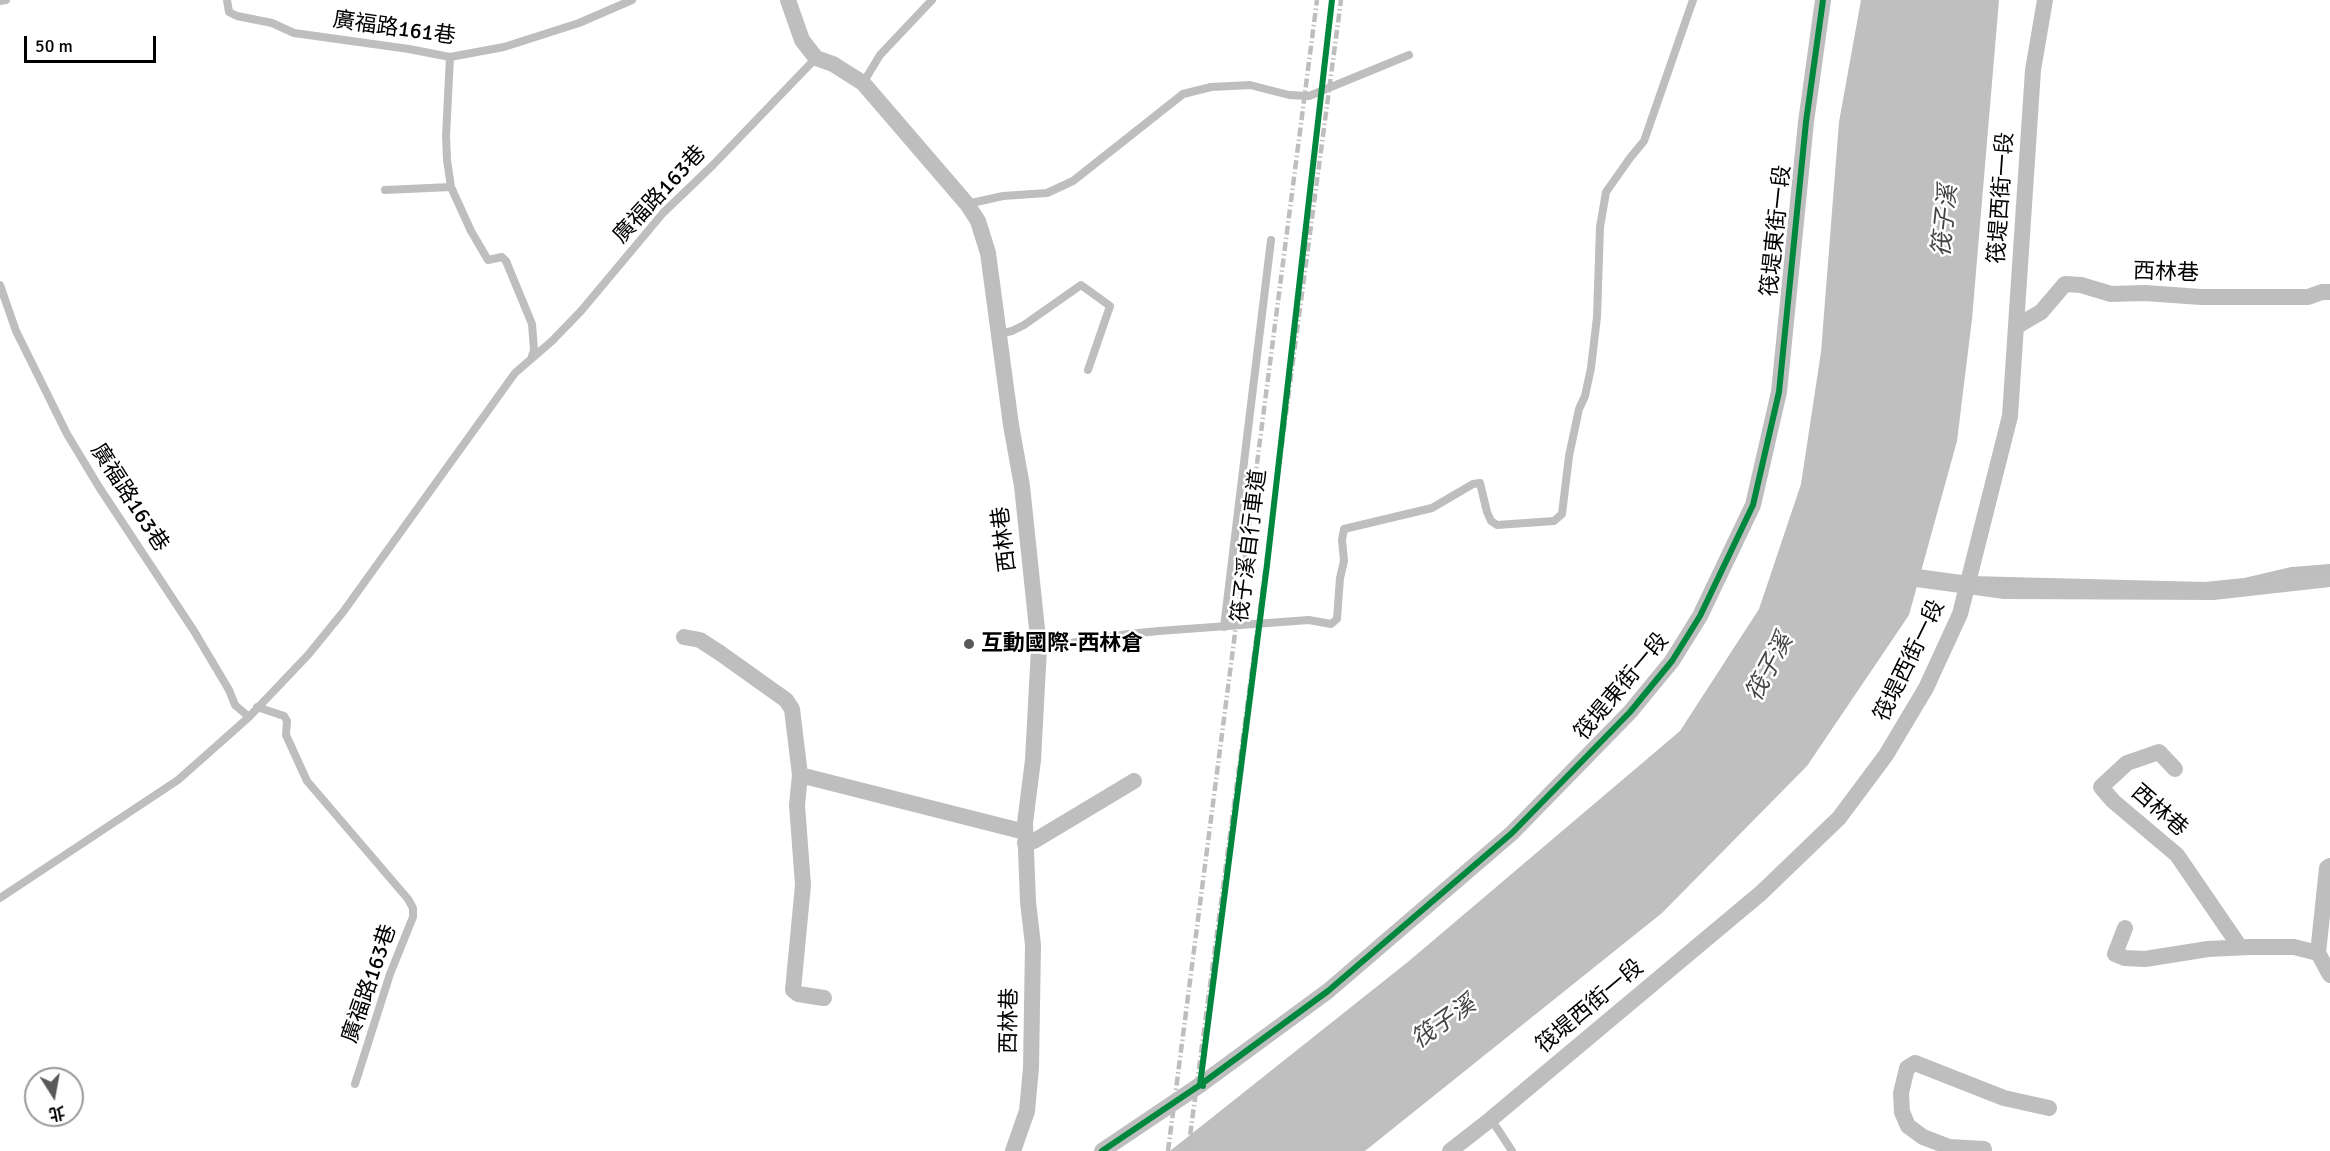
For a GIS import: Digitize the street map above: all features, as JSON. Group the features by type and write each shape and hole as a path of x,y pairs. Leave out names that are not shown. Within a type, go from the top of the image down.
{"street":[{"path":"788,0 802,40 816,58"},
{"name":"筏堤東街一段","path":"1102,1151 1200,1085 1336,984 1512,833 1630,712 1672,661 1700,616 1753,505 1774,415 1779,392 1806,122 1823,0"},
{"name":"筏堤西街一段","path":"1450,1151 1761,893 1839,818 1886,755 1922,696 1960,614 2010,416 2033,70 2045,0"},
{"name":"西林巷","path":"816,58 833,64 863,83 967,204 978,221 986,243 1022,486 1039,648 1033,760 1025,838 1033,945 1031,1068 1027,1111 1013,1151"},
{"name":"西林巷","path":"2017,326 2041,312 2065,284 2081,285 2111,294 2145,293 2201,297 2308,297 2330,292"},
{"path":"684,637 700,640 720,653 786,700 792,709 800,775 797,806 803,885 794,990 798,994 824,998"},
{"name":"西林巷","path":"2175,769 2159,752 2127,763 2101,787 2113,801 2177,855 2240,947"},
{"path":"800,775 1034,841 1134,781"},
{"path":"2330,866 2327,868 2318,953 2330,975"},
{"path":"2125,928 2115,954 2125,958 2145,958 2240,947 2294,947 2318,953"},
{"path":"1984,1149 1949,1149 1923,1137 1908,1126 1902,1112 1901,1093 1907,1068 1915,1063 2004,1098 2049,1108"}],"lane":[{"path":"0,1 6,0"},
{"name":"廣福路161巷","path":"227,0 229,12 237,16 272,23 294,33 450,57 504,47 579,23 632,0"},
{"path":"863,83 880,55 932,0"},
{"path":"1039,648 1128,634 1309,620 1331,624 1337,619 1340,578 1344,561 1342,540 1344,529 1432,508 1473,484 1480,483 1491,521 1497,525 1554,521 1562,514 1569,456 1591,368 1597,317 1600,227 1606,192 1644,141 1693,0"},
{"path":"967,204 1003,196 1047,193 1073,181 1183,94 1211,87 1250,85 1289,95 1309,96 1409,55"},
{"path":"450,57 446,136 451,188 471,231 488,260 502,257 506,261 532,324 534,350 532,357"},
{"name":"廣福路163巷","path":"0,898 178,780 249,717 308,655 343,612 515,373 552,341 663,213 816,58"},
{"path":"385,190 451,188"},
{"path":"1224,627 1271,240"},
{"name":"廣福路163巷","path":"0,285 16,331 67,434 99,488 194,631 236,705 249,717"},
{"path":"998,334 1024,325 1081,285 1110,306 1089,370"},
{"path":"1970,580 2205,586 2245,582 2292,571 2330,568"},
{"name":"廣福路163巷","path":"257,707 284,716 287,721 286,735 307,781 408,899 413,908 413,917 390,974 355,1084"},
{"path":"1491,1119 1512,1151"}],"water":[{"name":"筏子溪","path":"1861,0 1999,0 1972,319 1957,441 1909,615 1807,766 1662,913 1365,1151 1170,1151 1409,961 1680,731 1759,609 1801,484 1821,352 1839,122"}],"waterway":[{"path":"1895,575 2005,590 2213,591 2330,578"}],"railway":[{"path":"1168,1151 1317,0"},
{"path":"1188,1151 1341,0"}],"cycle path":[{"name":"筏子溪自行車道","path":"1203,1086 1200,1085 1267,565 1332,0"},
{"path":"1102,1151 1200,1085 1328,991 1512,833 1630,712 1672,661 1700,616 1753,505 1779,392 1806,122 1823,0"}],"place":[{"name":"互動國際-西林倉","path":"969,644"}]}
